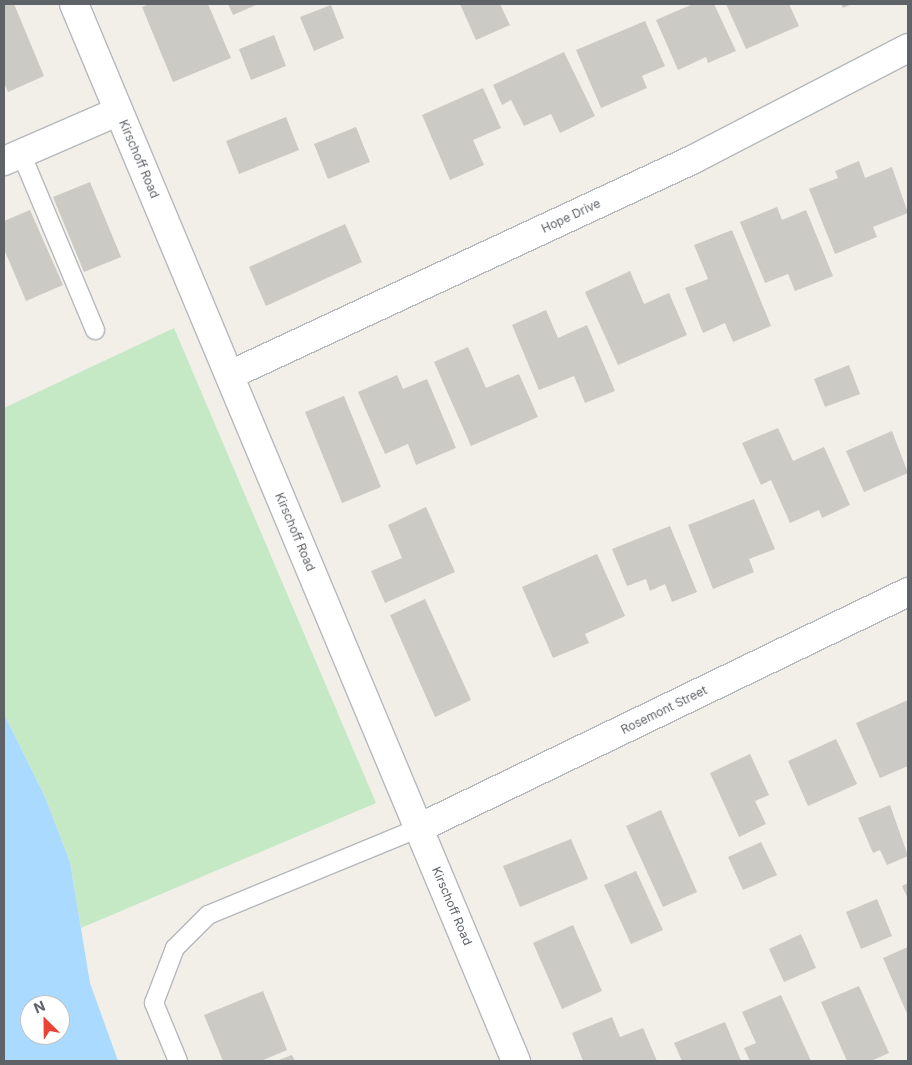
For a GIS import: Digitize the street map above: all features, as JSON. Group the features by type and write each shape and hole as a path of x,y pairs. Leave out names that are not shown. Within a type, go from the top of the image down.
{"street":[{"name":"Kirschoff Road","path":"74,4 516,1061"},
{"name":"Hope Drive","path":"230,375 694,159 908,48"},
{"path":"12,157 119,110"},
{"name":"Rosemont Street","path":"419,828 908,592"}],"lane":[{"path":"12,157 95,330"},
{"path":"178,1061 154,1003 175,948 208,915 419,828"}],"green space":[{"path":"174,328 376,803 81,928 70,862 45,797 4,714 4,408"}],"water":[{"path":"4,714 45,797 70,862 90,983 118,1061 4,1061"}],"building":[{"path":"14,4 44,76 8,92 4,83 4,5"},
{"path":"149,4 208,4 231,58 173,82 142,7"},
{"path":"228,4 258,4 233,15"},
{"path":"460,4 500,4 510,25 476,40"},
{"path":"693,4 714,4 736,51 708,63 706,57 678,70 656,20"},
{"path":"726,4 789,4 799,26 746,49"},
{"path":"841,4 852,4 843,8"},
{"path":"331,5 344,38 314,51 300,17"},
{"path":"645,21 665,66 642,76 647,88 601,108 576,50"},
{"path":"274,35 286,66 251,80 239,49"},
{"path":"564,52 595,116 560,133 551,114 524,126 511,100 502,105 493,85"},
{"path":"483,88 501,128 473,140 484,165 450,180 422,115"},
{"path":"286,117 299,150 239,174 226,141"},
{"path":"356,127 370,162 328,179 314,144"},
{"path":"859,161 865,178 892,167 908,213 873,227 877,237 835,254 809,189 838,178 835,171"},
{"path":"90,182 121,257 84,272 53,197"},
{"path":"777,207 782,220 806,210 833,276 795,291 788,274 765,283 740,222"},
{"path":"30,210 63,285 26,301 4,249 4,221"},
{"path":"345,224 362,262 266,306 249,267"},
{"path":"732,230 771,326 733,342 725,323 703,333 685,288 708,279 694,245"},
{"path":"630,271 644,304 669,293 687,335 618,365 585,292"},
{"path":"546,310 558,338 587,325 615,391 585,403 574,376 539,390 512,325"},
{"path":"468,347 486,388 519,374 538,417 471,446 434,362"},
{"path":"849,365 860,394 825,407 814,379"},
{"path":"397,375 403,389 427,379 456,448 416,465 408,444 385,454 358,392"},
{"path":"344,396 381,487 342,503 305,412"},
{"path":"778,428 793,461 824,447 850,505 822,518 819,510 790,523 771,480 761,485 742,443"},
{"path":"892,431 908,473 864,492 846,451"},
{"path":"754,499 775,549 749,559 754,572 713,589 688,525"},
{"path":"426,507 455,572 385,603 371,571 402,558 388,525"},
{"path":"670,526 697,592 672,602 665,584 650,591 646,579 627,586 612,549"},
{"path":"597,554 625,616 585,634 589,643 553,658 522,587"},
{"path":"425,599 471,700 435,717 390,615"},
{"path":"908,700 908,766 880,778 856,723"},
{"path":"836,739 857,784 808,806 788,761"},
{"path":"750,754 769,795 755,801 766,824 739,837 710,773"},
{"path":"890,805 908,856 887,865 880,850 873,853 858,818"},
{"path":"661,810 697,892 663,907 626,826"},
{"path":"571,839 588,879 520,907 503,866"},
{"path":"761,842 777,875 743,890 728,857"},
{"path":"636,871 663,930 631,944 604,885"},
{"path":"908,883 908,899 902,886"},
{"path":"877,899 892,936 861,949 846,912"},
{"path":"573,925 602,991 562,1009 533,943"},
{"path":"801,934 816,968 784,982 769,949"},
{"path":"908,947 908,1016 883,958"},
{"path":"859,986 889,1053 871,1061 847,1061 821,1002"},
{"path":"263,991 287,1050 261,1061 223,1061 204,1015"},
{"path":"781,995 811,1061 750,1061 744,1048 756,1043 742,1012"},
{"path":"612,1017 620,1037 643,1028 657,1061 583,1061 572,1033"},
{"path":"725,1022 741,1061 682,1061 674,1043"},
{"path":"292,1055 295,1061 276,1061"}]}
